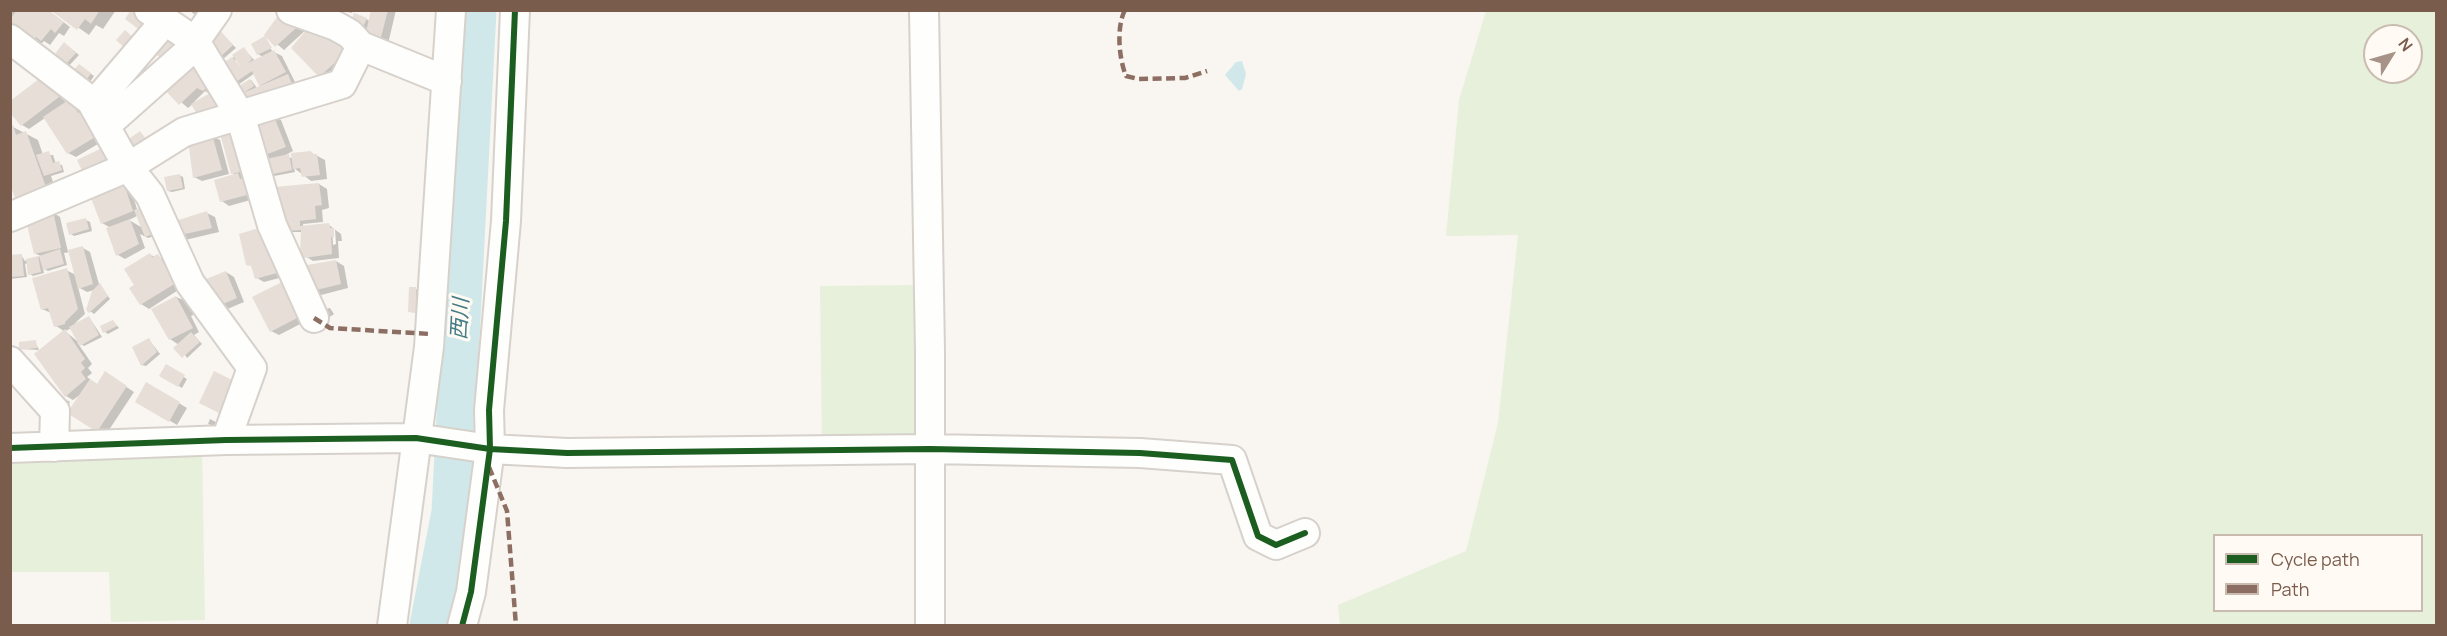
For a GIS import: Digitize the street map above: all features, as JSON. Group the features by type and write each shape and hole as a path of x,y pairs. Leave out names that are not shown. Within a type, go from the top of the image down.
{"street":[{"path":"105,126 186,54 218,10"},
{"path":"291,10 336,26 350,34 361,45 447,81"},
{"path":"392,626 429,347 451,10"},
{"path":"462,626 471,592 490,449 489,410 506,221 515,10"},
{"path":"924,10 930,626"},
{"path":"91,101 101,96 157,16 195,41 240,115 272,225 314,318"},
{"path":"10,39 91,101 128,167 150,195 190,283 252,368 226,440"},
{"path":"10,217 128,167 184,132 342,84 361,45"},
{"path":"10,361 55,411 54,447"},
{"path":"10,448 226,440 416,438 490,449 567,453 930,449 1140,453 1232,460 1258,536 1276,545 1305,533"}],"green space":[{"path":"1486,11 2436,11 2436,625 1340,625 1338,605 1466,551 1498,423 1518,235 1446,236 1459,100"},
{"path":"916,285 918,440 822,442 820,286"},
{"path":"202,450 205,620 111,622 109,572 11,572 10,461"}],"water":[{"path":"1242,61 1246,74 1242,89 1239,91 1225,75 1236,62"}],"building":[{"path":"17,10 48,10 64,22 55,33 51,29 41,41 36,37 32,42 10,26 10,19"},
{"path":"50,10 100,10 91,24 85,19 77,30"},
{"path":"131,10 135,10 149,20 141,31 125,19"},
{"path":"371,10 388,10 380,41 365,37"},
{"path":"280,13 304,21 275,47 264,35"},
{"path":"354,13 367,18 360,34 349,27"},
{"path":"312,23 349,50 319,77 291,48"},
{"path":"218,28 233,45 218,59 209,48"},
{"path":"125,30 136,40 127,50 116,40"},
{"path":"168,32 181,42 166,62 153,52"},
{"path":"265,36 272,48 257,55 251,44"},
{"path":"64,42 76,53 63,67 52,58"},
{"path":"244,47 252,59 248,63 274,50 286,72 259,86 252,71 233,84 221,65 232,57 242,68 232,55"},
{"path":"194,58 213,82 203,91 197,88 179,105 164,89"},
{"path":"79,64 91,73 86,81 72,72"},
{"path":"288,74 295,92 244,109 239,86 250,79 254,86 243,93"},
{"path":"43,76 59,97 21,126 10,113 10,101"},
{"path":"217,89 230,111 203,124 191,104"},
{"path":"70,99 78,113 83,110 97,136 67,154 43,117"},
{"path":"273,114 286,147 262,156 250,123"},
{"path":"13,125 16,135 26,131 47,190 17,203 10,185 10,126"},
{"path":"236,125 249,170 231,174 219,130"},
{"path":"140,131 150,144 132,157 122,144"},
{"path":"212,134 222,170 193,178 188,140"},
{"path":"102,148 107,160 105,166 84,175 77,160"},
{"path":"49,151 53,163 59,161 62,170 44,176 36,155"},
{"path":"311,151 312,154 317,154 320,175 302,177 300,168 293,169 291,153"},
{"path":"289,154 292,170 264,176 262,160"},
{"path":"238,173 240,179 243,179 247,195 220,202 214,180"},
{"path":"180,174 183,188 167,191 164,177"},
{"path":"122,178 133,211 101,224 88,190"},
{"path":"319,183 322,205 315,206 316,219 289,222 300,221 300,226 329,223 330,228 334,228 334,237 331,237 332,254 304,258 300,254 301,230 286,231 274,187"},
{"path":"135,197 155,233 145,237 134,210 139,208"},
{"path":"53,211 61,248 34,254 25,217"},
{"path":"207,211 212,228 176,236 172,222"},
{"path":"86,218 89,229 69,235 66,223"},
{"path":"130,219 139,244 116,256 106,228"},
{"path":"266,226 284,271 255,279 251,266 246,265 239,234"},
{"path":"83,246 93,284 78,289 68,250"},
{"path":"60,249 64,264 43,270 39,256"},
{"path":"150,253 152,257 158,254 176,283 140,305 129,288 134,285 124,269"},
{"path":"22,254 24,276 10,277 10,255"},
{"path":"38,256 41,272 28,275 26,259"},
{"path":"336,260 341,284 312,291 307,265"},
{"path":"67,268 78,309 65,324 54,327 48,308 41,310 32,278"},
{"path":"226,271 237,298 216,307 204,280"},
{"path":"284,281 301,316 270,332 252,297"},
{"path":"100,283 108,296 89,313 86,310 92,291"},
{"path":"409,287 416,287 416,313 408,312"},
{"path":"176,296 193,328 169,340 151,309"},
{"path":"89,316 99,335 80,346 69,327"},
{"path":"113,320 117,326 103,333 100,326"},
{"path":"65,329 85,359 81,363 85,368 81,372 86,379 65,397 34,354"},
{"path":"191,332 200,342 182,358 173,348"},
{"path":"149,338 157,352 141,366 132,347"},
{"path":"36,340 37,348 19,350 19,342"},
{"path":"166,364 185,375 178,387 159,376"},
{"path":"105,371 127,386 97,432 67,413 90,379 97,384"},
{"path":"214,371 234,381 219,413 199,403"},
{"path":"146,382 180,402 169,422 135,402"}],"waterway":[{"name":"西川","path":"429,626 451,512 477,10"}],"marked path":[{"path":"1125,10 1120,25 1120,43 1126,76 1138,79 1185,78 1207,71"},
{"path":"314,318 330,328 430,334"},
{"path":"489,467 507,511 516,626"}],"cycle path":[{"path":"462,626 471,592 490,449 489,410 506,221 515,10"},
{"path":"10,448 226,440 416,438 490,449 567,453 930,449 1140,453 1232,460 1258,536 1276,545 1305,533"}]}
